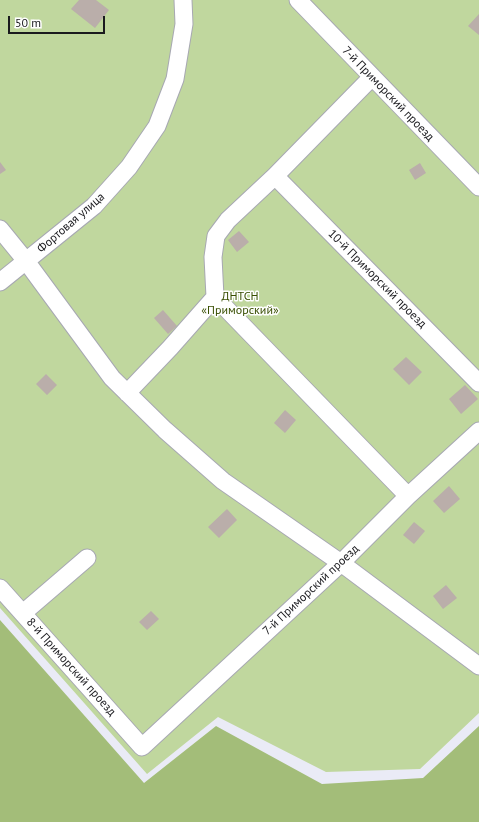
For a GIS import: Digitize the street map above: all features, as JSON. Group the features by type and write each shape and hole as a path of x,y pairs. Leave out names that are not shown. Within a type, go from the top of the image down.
{"street":[{"name":"Фортовая улица","path":"0,282 94,206 129,167 157,126 175,79 184,24 183,0"},
{"name":"7-й Приморский проезд","path":"298,0 479,187"},
{"path":"372,77 275,176 228,220 216,236 213,257 215,297 408,496"},
{"name":"10-й Приморский проезд","path":"275,176 479,383"},
{"path":"0,229 112,378 165,430 223,481 475,657"},
{"path":"128,393 215,297"},
{"name":"7-й Приморский проезд","path":"142,747 341,563 408,496 479,431"},
{"path":"23,613 87,558"},
{"name":"8-й Приморский проезд","path":"0,588 142,747"}],"green space":[{"name":"ДНТСН «Приморский»","path":"0,0 479,0 479,713 420,769 326,772 218,717 147,774 0,608"},
{"path":"0,620 144,783 216,726 322,784 423,778 479,726 479,822 0,822"}],"building":[{"path":"79,0 96,0 109,10 95,28 71,9"},
{"path":"479,14 479,35 468,26"},
{"path":"0,162 6,170 0,174"},
{"path":"420,163 426,173 415,180 409,170"},
{"path":"239,231 249,242 237,252 228,240"},
{"path":"163,310 177,326 168,334 154,318"},
{"path":"406,357 422,372 409,385 393,369"},
{"path":"46,374 57,385 47,395 36,384"},
{"path":"465,385 478,399 461,414 449,399"},
{"path":"285,410 296,420 285,433 274,423"},
{"path":"449,486 460,499 444,513 433,501"},
{"path":"227,509 237,520 219,538 208,527"},
{"path":"414,522 425,531 414,544 403,535"},
{"path":"446,585 457,598 443,609 433,596"},
{"path":"151,611 159,619 147,630 139,622"}]}
